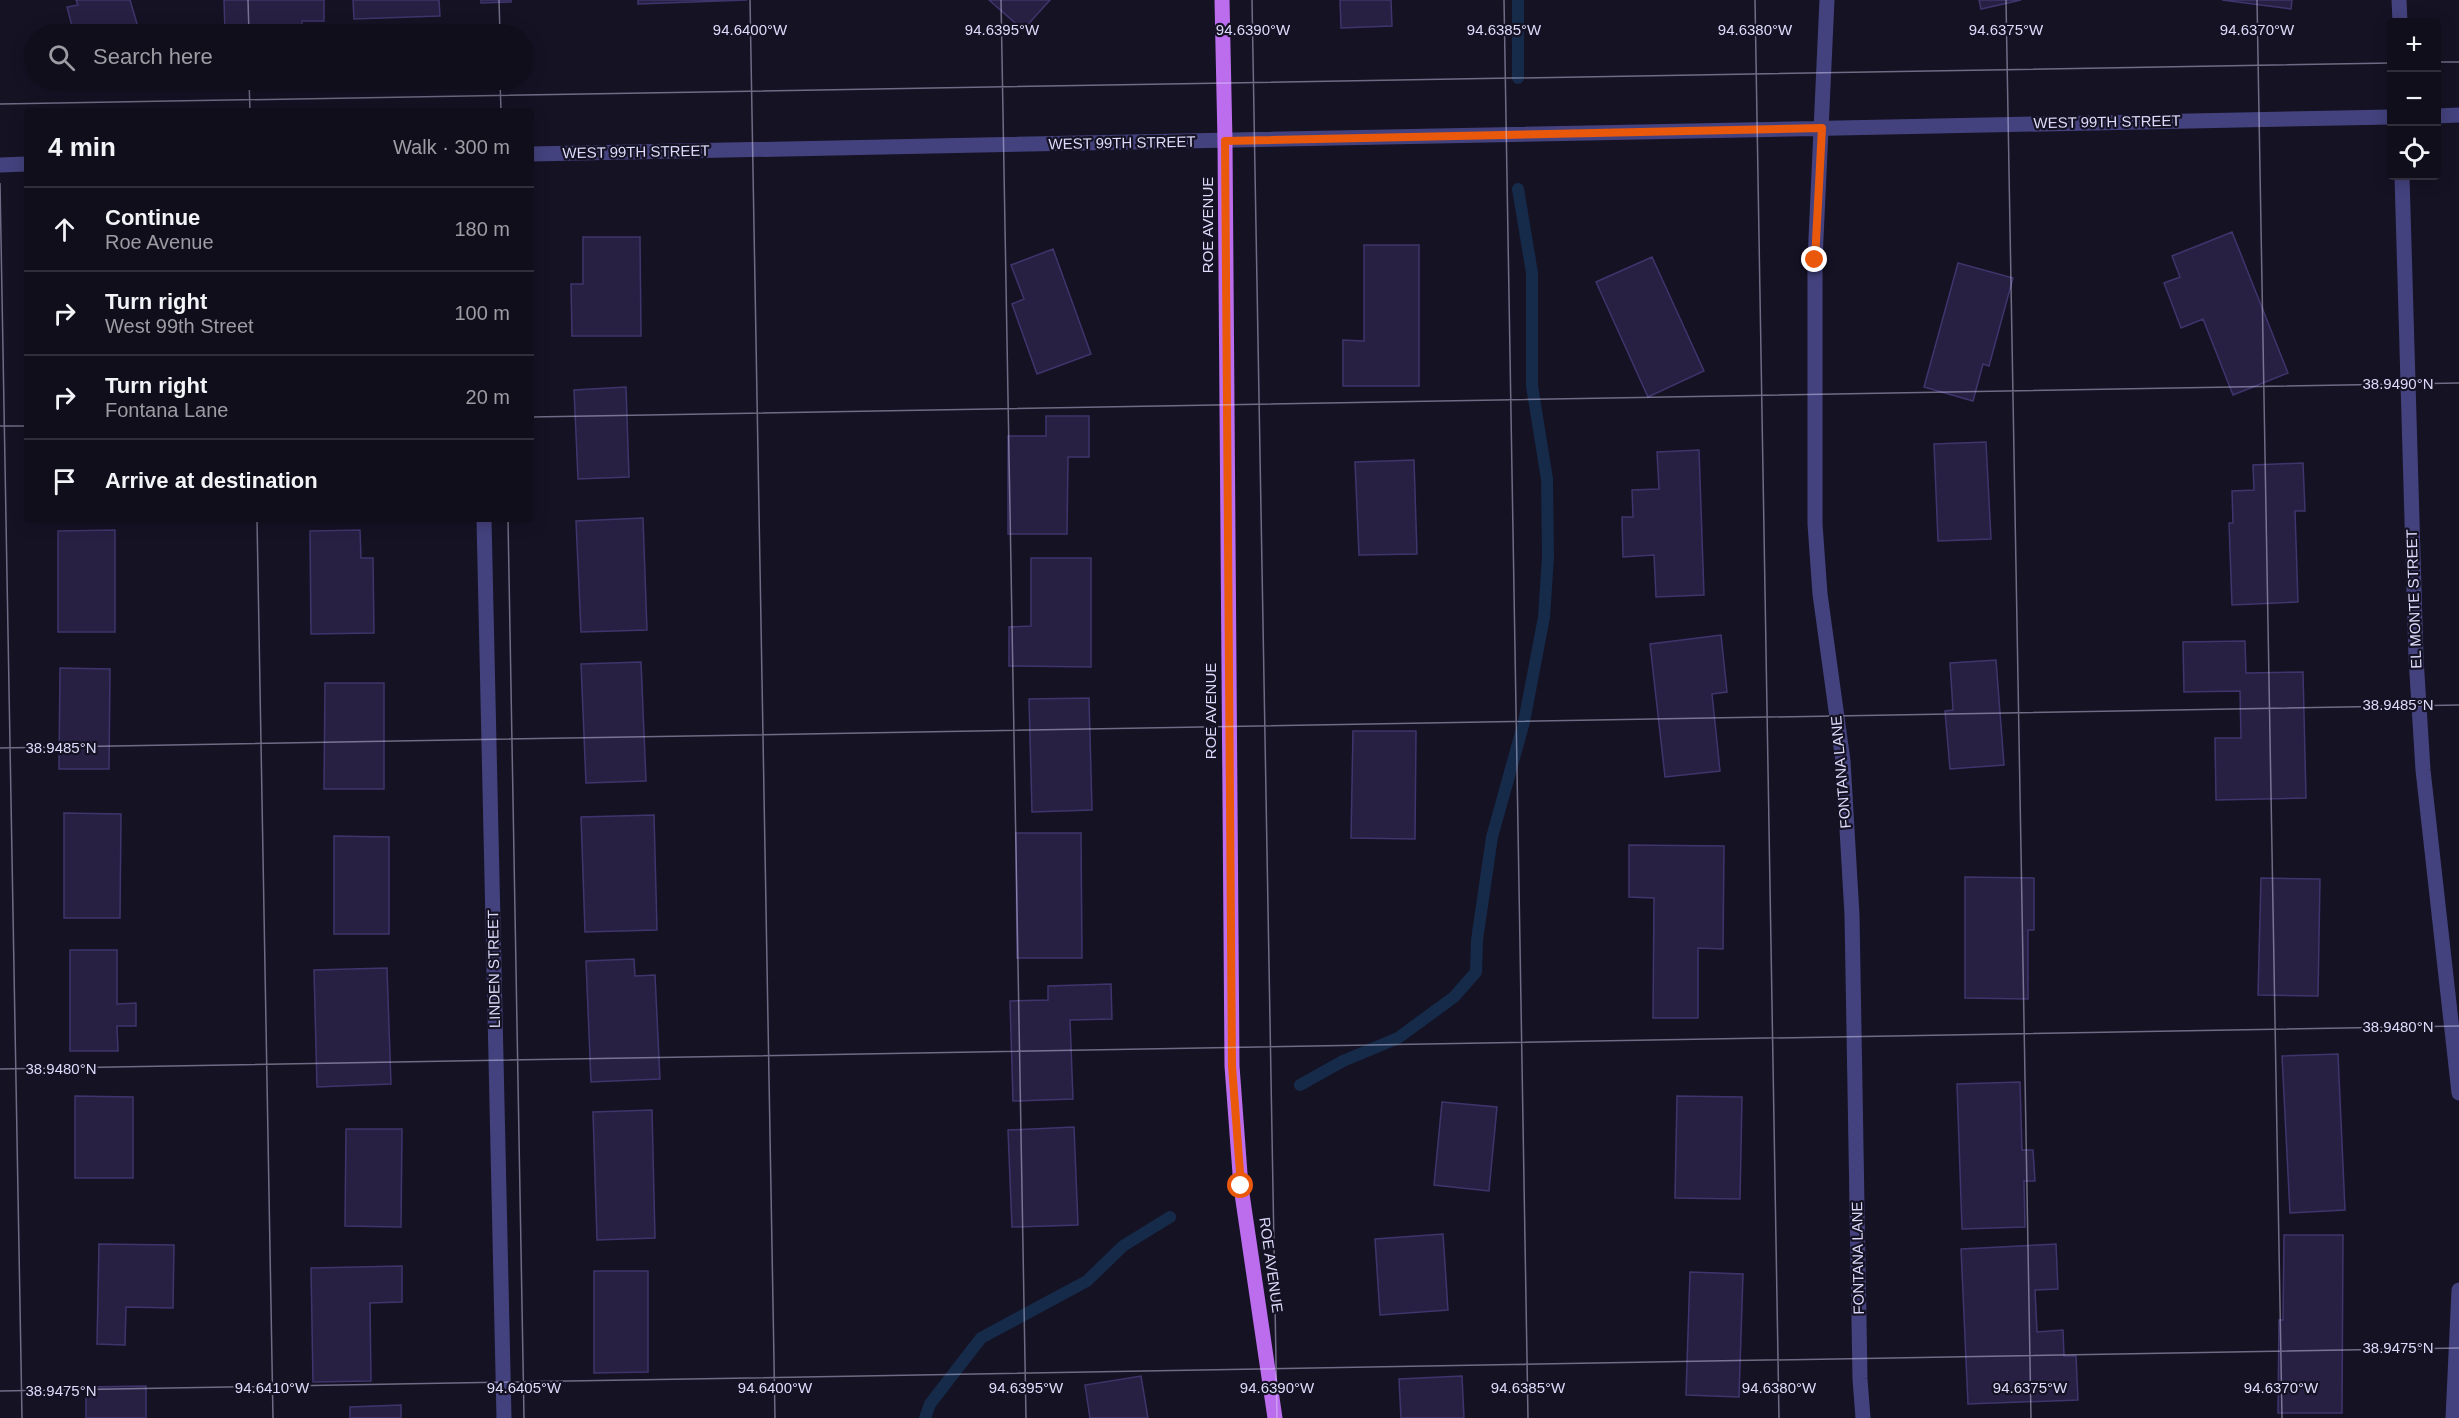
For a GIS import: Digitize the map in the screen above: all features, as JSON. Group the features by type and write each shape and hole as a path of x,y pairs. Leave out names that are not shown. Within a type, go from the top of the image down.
{"main road":[{"name":"ROE AVENUE","path":"1222,0 1232,1066 1241,1186 1275,1418"}],"street":[{"path":"1822,128 1827,0"},
{"path":"2399,0 2400,18"},
{"path":"2441,116 2459,115"},
{"name":"WEST 99TH STREET","path":"534,154 2387,117"},
{"name":"FONTANA LANE","path":"1822,128 1815,260 1815,524 1820,594 1843,761 1852,915 1859,1367 1863,1418"},
{"path":"0,165 24,164"},
{"name":"EL MONTE STREET","path":"2402,180 2409,477 2423,770 2459,1093"},
{"name":"LINDEN STREET","path":"484,522 504,1418"},
{"path":"2453,1418 2459,1290"}],"building":[{"path":"76,0 130,0 137,24 71,24 67,7 78,5"},
{"path":"224,0 324,0 324,21 302,21 302,24 225,24"},
{"path":"353,0 439,0 440,16 354,19"},
{"path":"481,0 511,0 511,2 481,3"},
{"path":"638,0 747,0 638,4"},
{"path":"989,0 1050,0 1023,30"},
{"path":"1340,0 1391,0 1392,26 1341,28"},
{"path":"1979,0 2021,0 1981,9"},
{"path":"2222,0 2292,0 2291,9"},
{"path":"2232,232 2288,373 2233,395 2203,319 2181,328 2164,283 2180,277 2172,256"},
{"path":"583,237 640,237 641,336 572,336 571,284 583,284"},
{"path":"1364,245 1419,245 1419,386 1343,386 1343,340 1364,341"},
{"path":"1053,249 1091,354 1037,374 1012,304 1024,299 1011,265"},
{"path":"1652,257 1704,371 1648,397 1596,282"},
{"path":"1958,263 2013,278 1989,366 1983,364 1973,401 1924,387"},
{"path":"626,387 629,477 578,479 574,390"},
{"path":"1046,416 1089,416 1089,457 1068,457 1067,534 1008,534 1008,436 1046,436"},
{"path":"1986,442 1991,539 1938,541 1934,444"},
{"path":"1699,450 1704,595 1656,597 1654,555 1623,557 1622,517 1633,517 1632,490 1659,489 1657,452"},
{"path":"1414,460 1417,554 1359,555 1355,462"},
{"path":"2303,463 2305,511 2295,511 2298,602 2232,605 2229,523 2233,523 2232,491 2254,490 2253,465"},
{"path":"643,518 647,630 581,632 576,521"},
{"path":"115,530 115,632 58,632 58,531"},
{"path":"360,530 361,558 373,558 374,633 311,634 310,531"},
{"path":"1031,558 1091,558 1091,667 1009,666 1009,627 1031,626"},
{"path":"1721,635 1727,692 1712,694 1720,771 1665,777 1650,644"},
{"path":"2245,641 2246,673 2303,672 2306,798 2216,800 2215,738 2241,738 2240,691 2184,692 2183,642"},
{"path":"1996,660 2004,765 1950,769 1945,711 1953,710 1950,663"},
{"path":"641,662 646,781 586,783 581,664"},
{"path":"60,668 110,669 109,769 59,769"},
{"path":"325,683 384,683 384,789 324,789"},
{"path":"1089,698 1092,810 1032,812 1029,699"},
{"path":"1353,731 1416,731 1415,839 1351,838"},
{"path":"64,813 121,814 120,918 64,918"},
{"path":"654,815 657,930 585,932 581,817"},
{"path":"1016,833 1081,833 1082,958 1017,958"},
{"path":"334,836 389,837 389,934 334,934"},
{"path":"1629,845 1724,846 1723,949 1698,948 1698,1018 1653,1018 1654,898 1629,897"},
{"path":"1965,877 2034,878 2034,930 2028,930 2028,999 1965,998"},
{"path":"2261,878 2320,879 2318,996 2258,995"},
{"path":"70,950 117,950 117,1004 136,1003 136,1026 117,1026 118,1051 70,1051"},
{"path":"634,959 635,976 655,975 660,1079 591,1082 586,961"},
{"path":"387,968 391,1084 317,1087 314,970"},
{"path":"1111,984 1112,1019 1070,1020 1073,1099 1013,1101 1010,1001 1048,1000 1048,986"},
{"path":"2338,1054 2345,1210 2290,1213 2282,1056"},
{"path":"2020,1082 2022,1150 2033,1150 2035,1181 2024,1181 2025,1227 1962,1229 1957,1084"},
{"path":"75,1096 133,1097 133,1178 75,1178"},
{"path":"1677,1096 1742,1097 1740,1199 1675,1198"},
{"path":"1442,1102 1497,1107 1489,1191 1434,1185"},
{"path":"652,1110 655,1238 597,1240 593,1112"},
{"path":"1074,1127 1078,1225 1012,1227 1008,1130"},
{"path":"346,1129 402,1129 401,1227 345,1226"},
{"path":"1443,1234 1448,1310 1380,1315 1375,1239"},
{"path":"2284,1235 2343,1235 2342,1413 2278,1413 2279,1320 2283,1320"},
{"path":"99,1244 174,1245 173,1308 126,1307 125,1345 97,1344"},
{"path":"2056,1244 2058,1289 2035,1290 2037,1332 2063,1330 2064,1356 2076,1356 2078,1400 1968,1404 1961,1249"},
{"path":"402,1266 402,1302 370,1303 371,1381 313,1382 311,1268"},
{"path":"594,1271 648,1271 648,1372 594,1373"},
{"path":"1690,1272 1743,1274 1739,1397 1686,1395"},
{"path":"1141,1376 1148,1418 1090,1418 1085,1385"},
{"path":"1462,1376 1464,1418 1401,1418 1399,1379"},
{"path":"146,1386 146,1418 86,1418 86,1387"},
{"path":"401,1405 401,1418 350,1418 350,1407"}],"waterway":[{"path":"1518,0 1518,78"},
{"path":"1300,1085 1343,1061 1398,1038 1454,997 1476,972 1477,940 1492,837 1524,722 1544,617 1548,557 1547,479 1532,386 1532,273 1518,189"},
{"path":"925,1418 930,1404 981,1338 1087,1281 1123,1246 1170,1217"}],"route":[{"path":"1241,1186 1232,1066 1225,141 1822,128 1815,260"}]}
